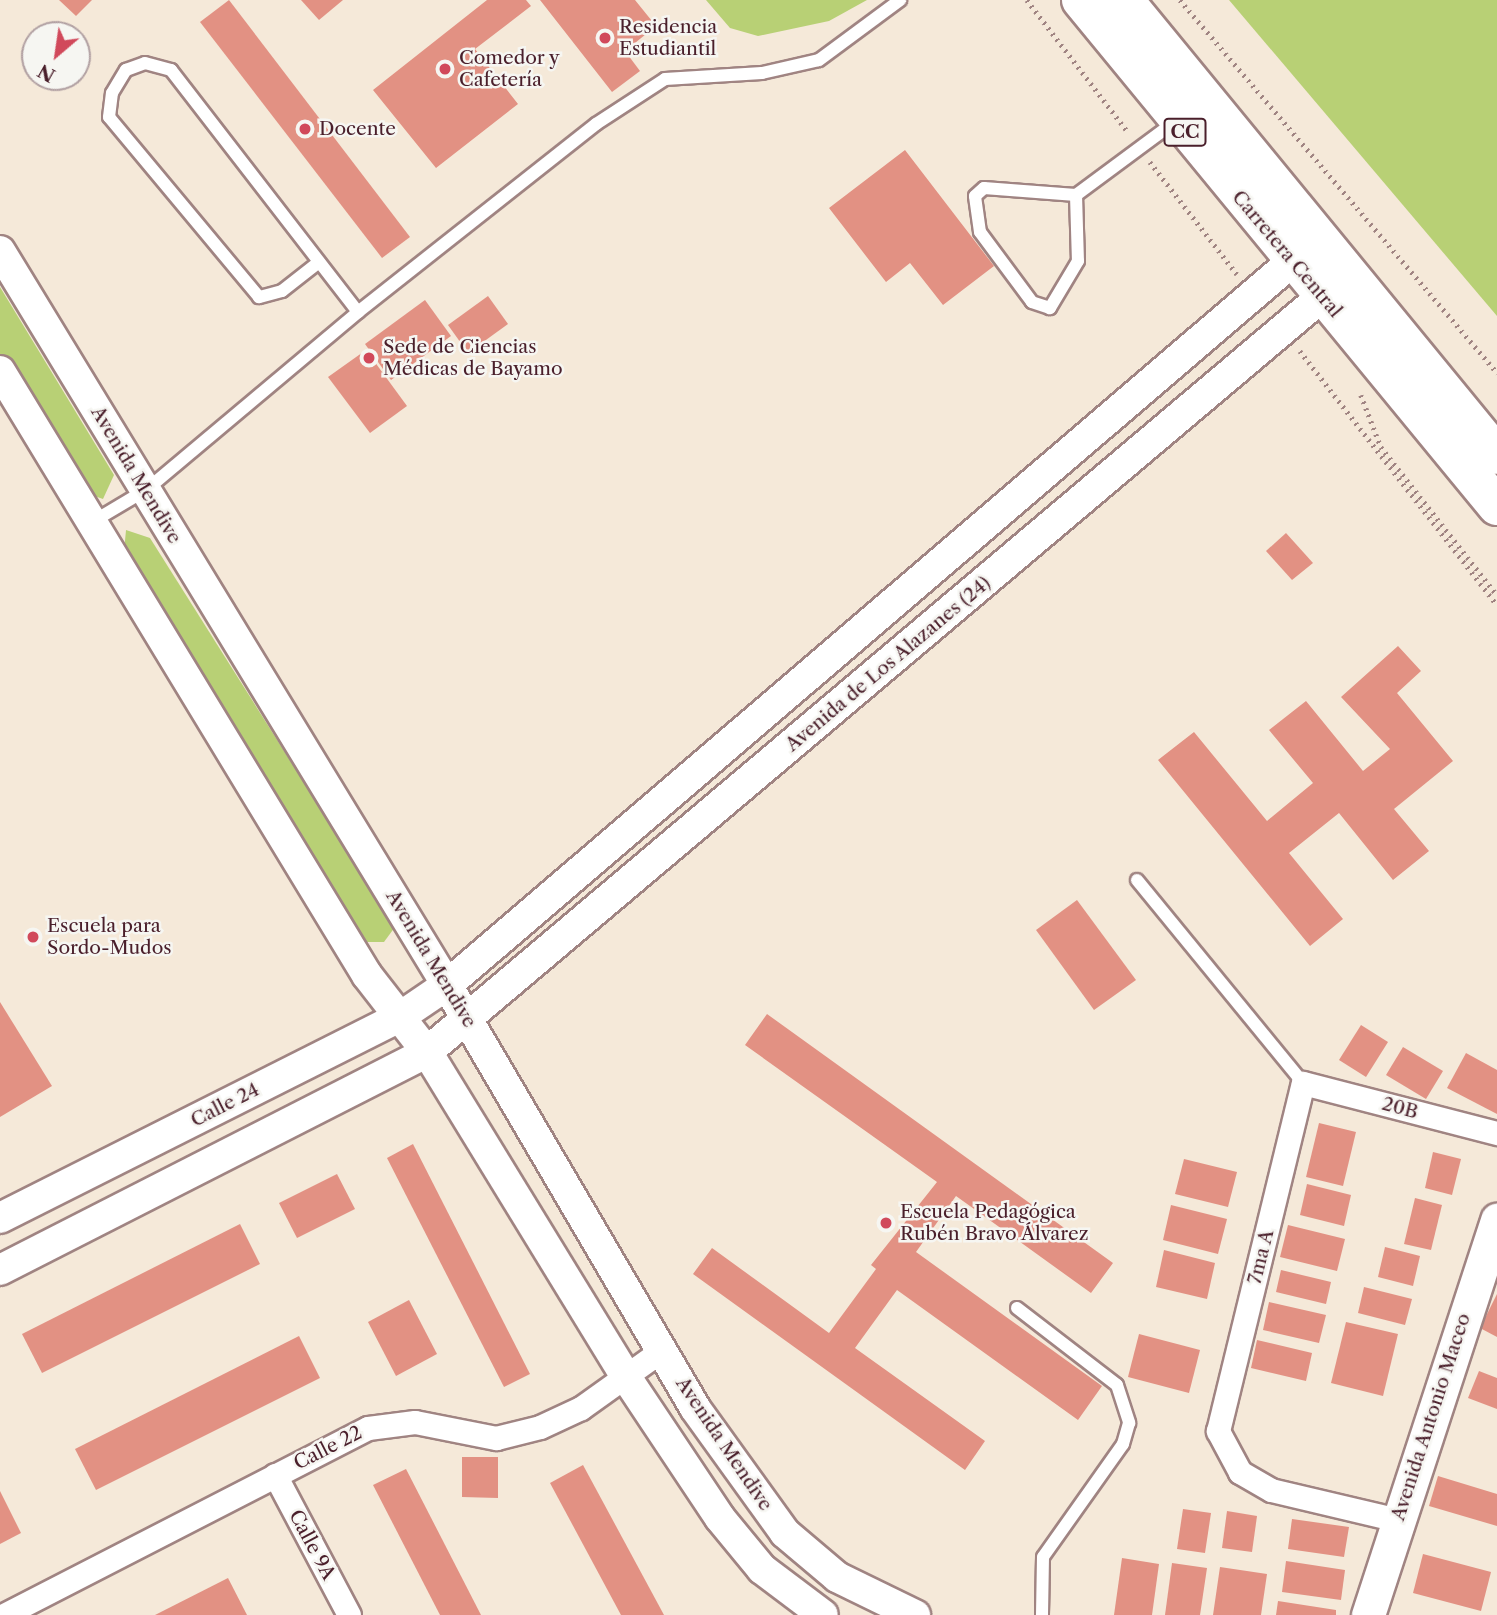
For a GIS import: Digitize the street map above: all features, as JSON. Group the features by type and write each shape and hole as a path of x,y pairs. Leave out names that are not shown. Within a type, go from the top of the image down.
{"highway":[{"name":"Carretera Central","path":"1081,0 1176,120 1306,250"},
{"name":"Carretera Central","path":"1124,0 1497,506"},
{"name":"Carretera Central","path":"1335,286 1497,455"}],"main road":[{"name":"Avenida Antonio Maceo","path":"1368,1615 1497,1220"}],"street":[{"path":"447,985 1306,250"},
{"name":"Avenida Mendive","path":"0,251 447,985 695,1408 785,1533 837,1577 915,1615"},
{"name":"Avenida de Los Alazanes (24)","path":"427,1052 468,1021 1335,286"},
{"path":"0,372 367,975 427,1052 626,1377 720,1518 762,1569 823,1615"},
{"name":"Calle 24","path":"0,1219 400,1017 447,985"},
{"path":"0,1270 427,1052"},
{"name":"20B","path":"1303,1083 1497,1133"},
{"name":"7ma A","path":"1303,1083 1218,1431 1240,1472 1271,1490 1398,1520"},
{"name":"Calle 22","path":"4,1615 368,1428 415,1422 496,1438 540,1427 626,1377 662,1350"},
{"name":"Calle 9A","path":"275,1475 349,1615"}],"lane":[{"path":"92,522 146,490 358,312 596,124 665,79 762,73 819,60 900,0"},
{"path":"319,262 282,291 259,297 109,117 112,93 126,70 145,63 171,70 358,312"},
{"path":"1076,195 1078,261 1064,294 1049,308 1032,302 980,232 975,196 984,188 1076,195 1176,120"},
{"path":"1137,880 1303,1083"},
{"path":"1017,1308 1117,1385 1129,1423 1123,1444 1043,1557 1042,1615"}],"path":[{"path":"1180,0 1497,373"}],"green space":[{"path":"706,0 867,0 829,21 758,36 730,28"},
{"path":"1229,0 1497,0 1497,316"},
{"path":"0,287 114,475 103,499 83,492 0,360"},
{"path":"126,530 150,538 395,927 384,942 367,942 123,562"}],"building":[{"path":"59,0 92,0 76,16"},
{"name":"Docente","path":"229,0 410,237 382,258 200,22"},
{"path":"301,0 343,0 319,20"},
{"name":"Comedor y Cafetería","path":"487,0 526,0 531,6 475,49 518,104 436,168 373,90"},
{"name":"Residencia Estudiantil","path":"540,0 635,0 656,26 625,51 640,71 612,92"},
{"path":"905,150 994,266 943,305 910,263 886,282 829,208"},
{"path":"488,296 508,324 468,353 448,325"},
{"path":"425,300 451,336 391,380 365,344"},
{"path":"366,350 407,406 370,433 328,377"},
{"path":"1286,533 1313,563 1292,580 1266,551"},
{"path":"1398,646 1421,671 1397,693 1453,761 1394,809 1429,851 1393,880 1339,813 1289,853 1343,919 1310,946 1158,760 1194,732 1267,821 1313,783 1269,730 1306,701 1363,771 1390,749 1341,697"},
{"path":"1077,900 1136,980 1094,1010 1036,930"},
{"path":"0,1002 52,1086 0,1117"},
{"path":"767,1014 1113,1263 1091,1293 956,1196 916,1252 1102,1386 1078,1420 897,1290 855,1348 985,1441 965,1470 693,1274 712,1248 829,1333 876,1269 871,1265 937,1182 745,1045"},
{"path":"1361,1025 1388,1042 1366,1077 1339,1060"},
{"path":"1403,1047 1443,1071 1426,1099 1386,1075"},
{"path":"1466,1053 1497,1070 1497,1114 1447,1088"},
{"path":"1319,1123 1356,1132 1343,1186 1306,1177"},
{"path":"413,1144 530,1374 504,1387 387,1158"},
{"path":"1433,1152 1461,1159 1452,1195 1425,1188"},
{"path":"1184,1159 1237,1172 1228,1207 1175,1194"},
{"path":"337,1174 355,1209 297,1238 279,1203"},
{"path":"1307,1184 1351,1195 1344,1226 1300,1215"},
{"path":"1415,1198 1442,1205 1431,1250 1404,1244"},
{"path":"1171,1205 1227,1219 1218,1254 1163,1240"},
{"path":"240,1224 260,1264 42,1373 22,1334"},
{"path":"1288,1225 1345,1239 1337,1271 1280,1257"},
{"path":"1385,1247 1420,1256 1413,1286 1378,1277"},
{"path":"1164,1250 1215,1263 1207,1299 1156,1287"},
{"path":"1281,1270 1331,1282 1326,1304 1276,1292"},
{"path":"1364,1287 1412,1299 1405,1325 1358,1313"},
{"path":"1497,1294 1497,1337 1480,1328"},
{"path":"409,1300 437,1354 396,1376 368,1322"},
{"path":"1269,1302 1326,1315 1319,1343 1263,1330"},
{"path":"1346,1322 1398,1334 1383,1396 1331,1383"},
{"path":"1139,1334 1200,1350 1189,1393 1128,1377"},
{"path":"299,1336 320,1378 96,1490 75,1449"},
{"path":"1257,1340 1312,1353 1306,1381 1251,1368"},
{"path":"1479,1371 1497,1378 1497,1409 1468,1398"},
{"path":"462,1457 498,1457 498,1498 462,1497"},
{"path":"583,1465 664,1615 621,1615 550,1483"},
{"path":"406,1469 481,1615 440,1615 373,1485"},
{"path":"1438,1476 1497,1494 1497,1526 1429,1506"},
{"path":"0,1491 21,1533 0,1544"},
{"path":"1183,1509 1211,1513 1205,1553 1177,1549"},
{"path":"1227,1511 1257,1516 1252,1552 1222,1548"},
{"path":"1292,1519 1349,1527 1344,1557 1288,1549"},
{"path":"1423,1554 1491,1572 1481,1611 1413,1593"},
{"path":"1122,1558 1159,1564 1152,1615 1114,1615"},
{"path":"1286,1561 1345,1570 1341,1600 1282,1592"},
{"path":"1172,1563 1207,1568 1200,1615 1165,1615"},
{"path":"1220,1567 1267,1574 1261,1615 1213,1615"},
{"path":"228,1578 247,1615 155,1615"},
{"path":"1278,1601 1336,1610 1336,1615 1276,1615"}],"place":[{"name":"Residencia Estudiantil","path":"605,38"},
{"name":"Comedor y Cafetería","path":"445,69"},
{"name":"Docente","path":"305,129"},
{"name":"Sede de Ciencias Médicas de Bayamo","path":"369,358"},
{"name":"Escuela para Sordo-Mudos","path":"33,937"},
{"name":"Escuela Pedagógica Rubén Bravo Álvarez","path":"886,1223"}]}
